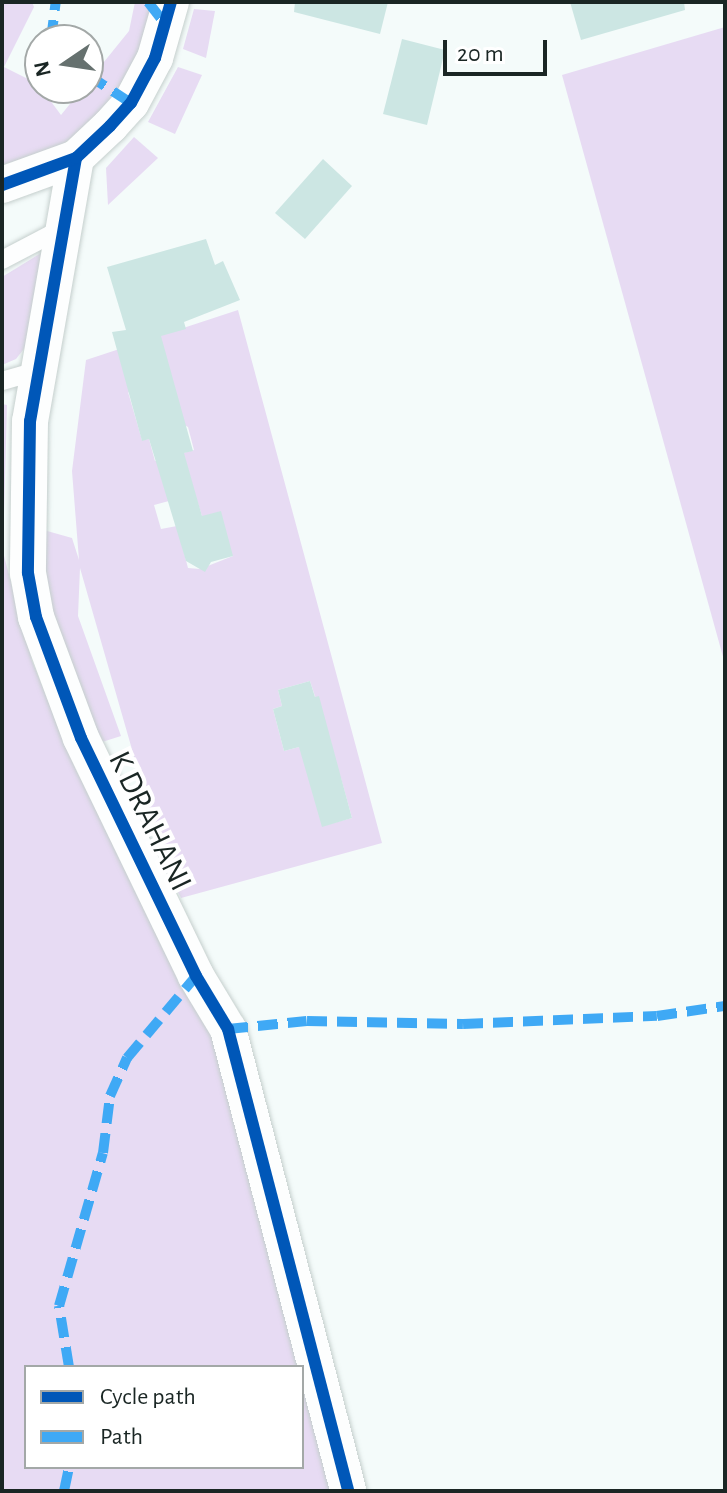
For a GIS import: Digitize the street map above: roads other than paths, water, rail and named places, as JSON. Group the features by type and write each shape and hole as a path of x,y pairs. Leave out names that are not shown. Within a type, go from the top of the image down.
{"street":[{"path":"2,185 76,158 131,103 155,58 171,2"},
{"name":"K DRAHANI","path":"76,158 68,225 30,421 26,496 36,617 81,738 196,976 228,1029 348,1491"}],"lane":[{"path":"2,260 68,225"},
{"path":"2,381 40,370"}]}
